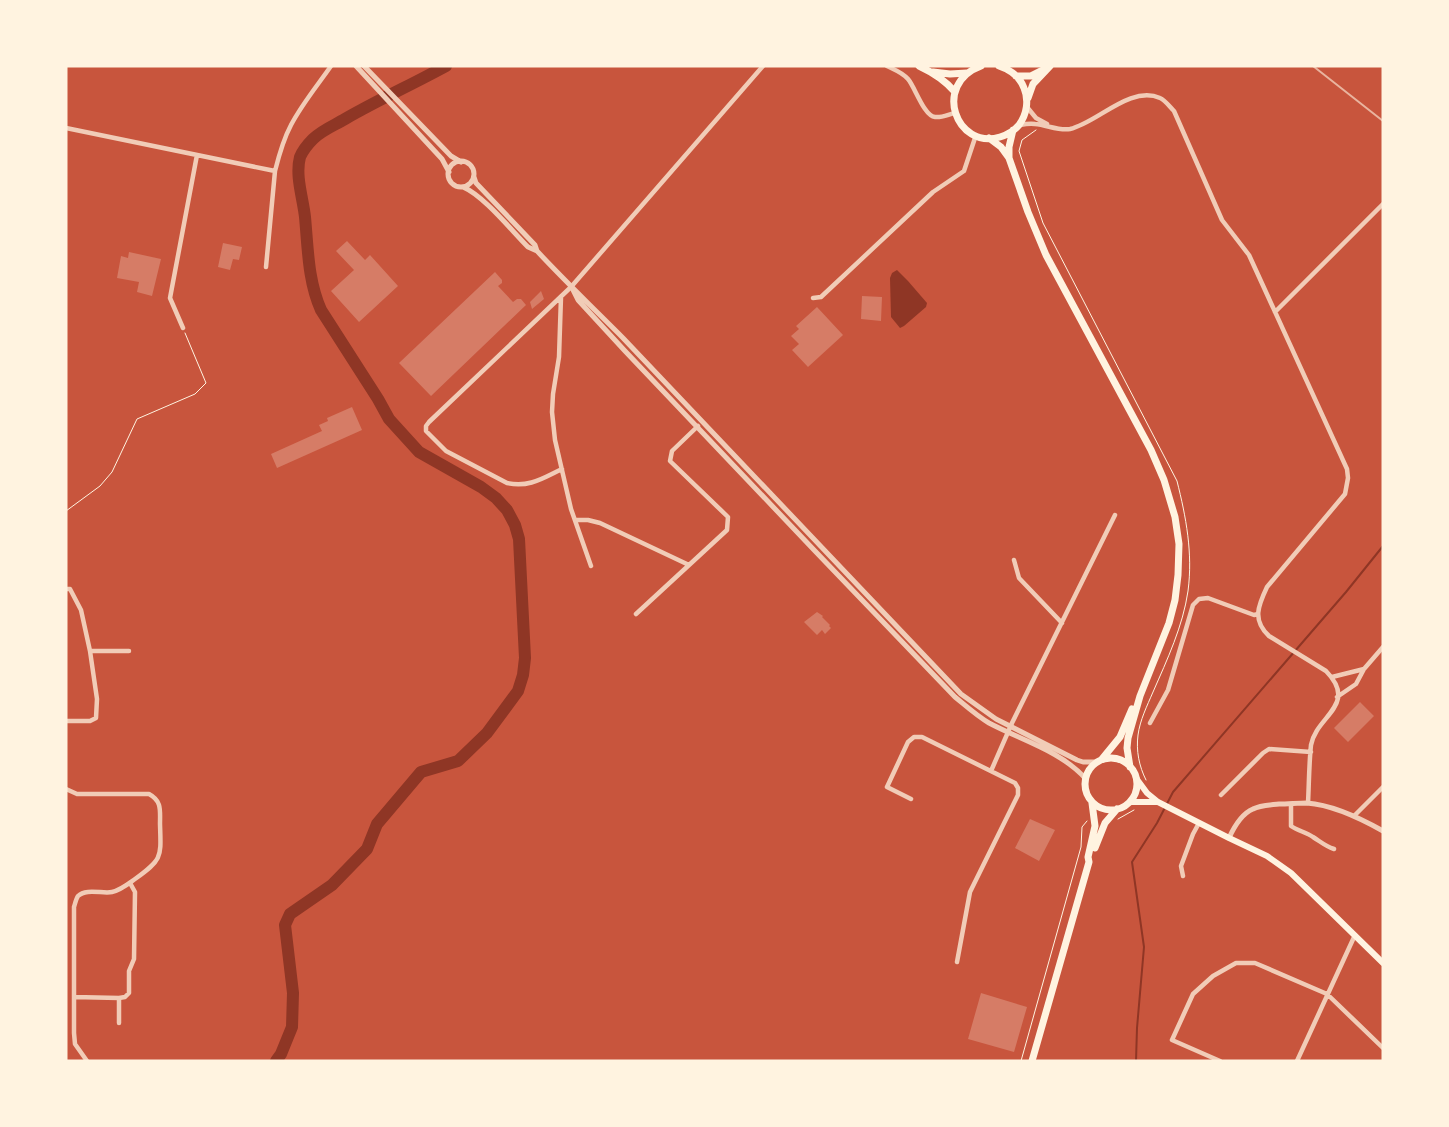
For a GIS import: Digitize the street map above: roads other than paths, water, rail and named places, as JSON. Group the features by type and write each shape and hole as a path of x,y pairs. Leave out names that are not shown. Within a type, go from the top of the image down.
{"main road":[{"path":"919,66 933,72 947,82 955,92"},
{"path":"981,66 967,73 959,82 955,92 955,113 967,130 976,135 989,138 1002,147 1009,158 1046,255 1150,450 1164,480 1173,510 1177,530 1179,559 1175,600 1169,623 1140,696 1128,738 1127,748 1130,766 1147,793 1158,802 1267,856 1291,873 1383,963"},
{"path":"999,66 1009,70 1016,76 1024,87 1027,104"},
{"path":"1016,76 1031,76 1050,67"},
{"path":"1009,158 1009,147 1016,128 1025,114 1033,84 1050,67"},
{"path":"933,72 967,73"},
{"path":"989,138 1002,136 1016,128"},
{"path":"1089,862 1088,858 1096,826 1092,803 1085,786 1088,772 1100,761 1120,736 1135,701 1140,696"},
{"path":"1100,761 1109,758 1116,759 1130,766"},
{"path":"1130,802 1136,791 1136,778"},
{"path":"1032,1061 1089,862 1105,823 1117,809 1130,802 1158,802"},
{"path":"1092,803 1109,810 1117,809"}],"street":[{"path":"266,267 275,171 281,147 302,106 331,66"},
{"path":"356,66 402,107 451,156 461,162"},
{"path":"364,66 398,112 442,159 452,183 472,191 528,247 537,251 571,287 583,296 961,694 1009,729 1073,765 1086,779"},
{"path":"562,470 531,484 518,485 507,482 446,451 426,431 426,426 571,287 763,66"},
{"path":"887,66 906,77 923,106 931,115 941,117 955,113"},
{"path":"1016,128 1038,124 1055,128 1073,128 1128,99 1145,96 1160,98 1174,111 1222,220 1249,255 1347,469 1348,478 1345,494 1267,587 1259,602 1258,614 1262,629 1287,648 1326,671 1332,677 1337,688 1336,707 1317,731 1311,743 1308,803"},
{"path":"1027,104 1036,118 1055,128"},
{"path":"66,128 275,171"},
{"path":"813,298 821,297 933,192 964,171 976,135"},
{"path":"183,328 170,298 197,154"},
{"path":"449,172 453,164 461,162 466,162 472,167 476,183 535,245 537,251"},
{"path":"463,187 470,184 474,177"},
{"path":"1275,312 1383,204"},
{"path":"571,287 578,300 942,684 970,710 989,723 1009,729 1083,762 1100,761"},
{"path":"561,297 559,357 552,412 555,440 571,510 591,566"},
{"path":"636,614 727,530 728,517 670,461 672,451 698,426"},
{"path":"990,771 1115,515"},
{"path":"575,520 588,520 600,523 689,565"},
{"path":"1014,560 1019,578 1062,623"},
{"path":"66,589 70,589 81,610 90,651 97,699 96,718 90,721 66,721"},
{"path":"1150,724 1168,690 1193,605 1199,599 1208,598 1258,614"},
{"path":"1338,697 1356,684 1364,669 1383,647"},
{"path":"90,651 129,651"},
{"path":"1332,677 1364,669"},
{"path":"911,799 886,787 908,742 914,737 922,738 1015,783 1018,788 1018,795 970,892 957,962"},
{"path":"1221,795 1269,749 1311,752"},
{"path":"1354,816 1383,787"},
{"path":"66,789 77,794 149,794 156,798 160,808 161,849 159,858 153,866 120,890 111,893 86,893 78,897 74,907 74,1033 75,1044 87,1061"},
{"path":"1228,838 1237,823 1253,808 1308,803 1354,816 1383,831"},
{"path":"1291,804 1292,826 1312,836 1324,845 1334,848"},
{"path":"1182,876 1180,866 1199,823"},
{"path":"74,997 119,998 125,997 129,992 129,971 134,960 135,892 130,883"},
{"path":"1297,1061 1355,935"},
{"path":"1220,1061 1172,1040 1192,994 1214,976 1236,963 1255,963 1327,994 1383,1048"},
{"path":"119,998 119,1023"},
{"path":"66,1033 74,1033"}],"waterway":[{"path":"276,1061 281,1054 292,1027 293,993 285,925 290,914 332,885 367,849 377,824 421,772 458,761 487,733 518,691 523,675 525,658 519,539 515,525 507,510 496,498 481,487 419,452 389,419 321,310 313,288 309,265 305,217 298,172 300,157 304,150 324,130 446,66"},
{"path":"1136,1061 1144,947 1132,862 1157,823 1173,792 1346,592 1383,546"}],"railway":[{"path":"1313,66 1383,121"}]}
